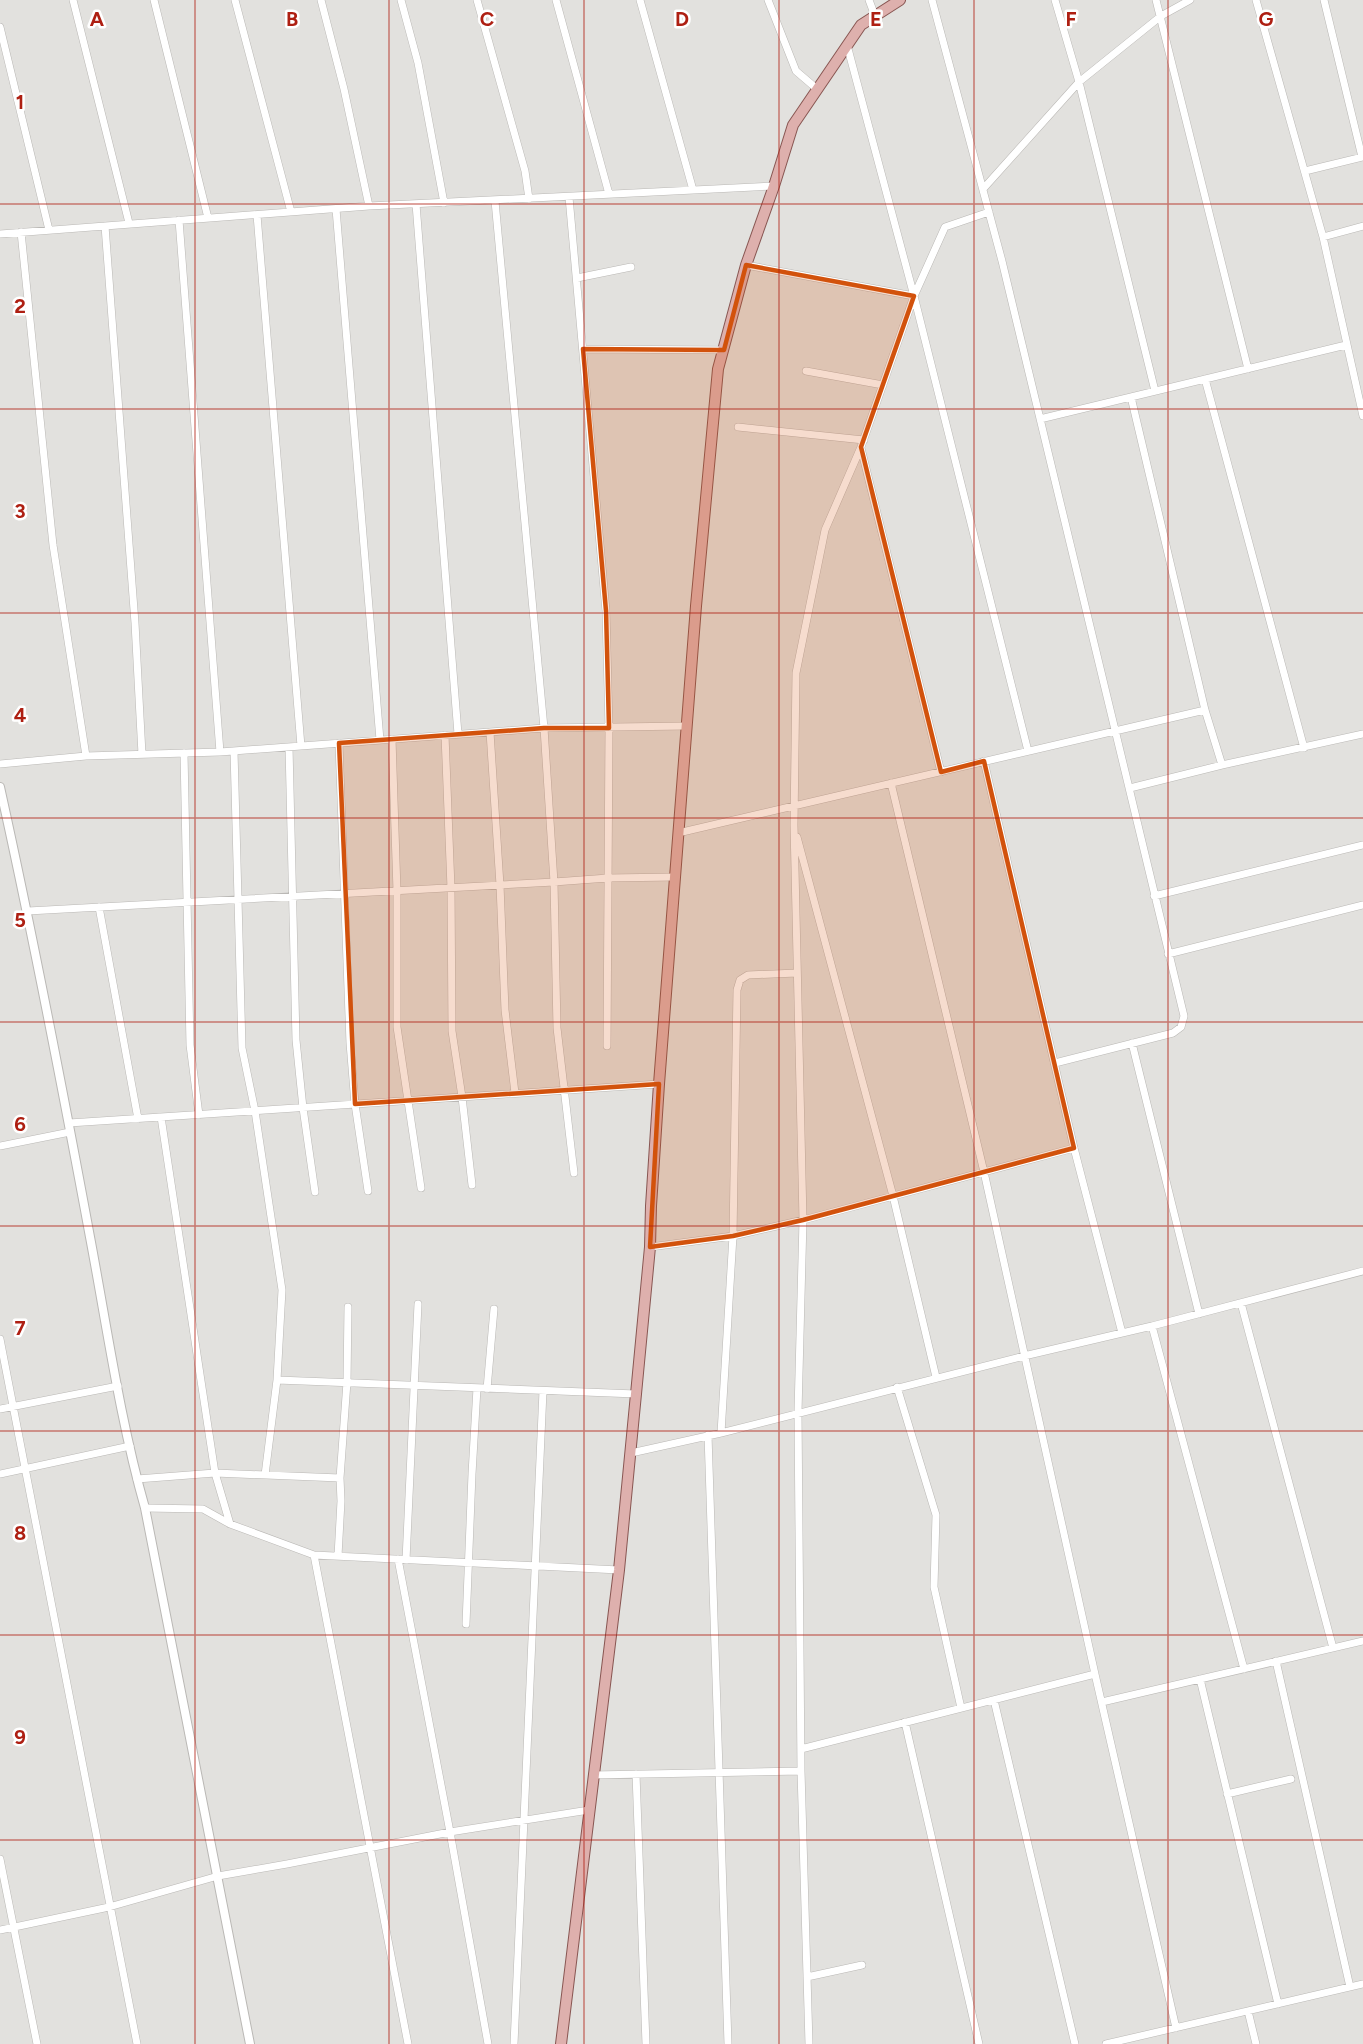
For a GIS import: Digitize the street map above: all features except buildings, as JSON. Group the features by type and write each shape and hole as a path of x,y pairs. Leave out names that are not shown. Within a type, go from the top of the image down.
{"main road":[{"path":"561,2044 619,1570 631,1453 650,1247 659,1084 696,606 717,381 746,265 793,124 861,25 900,0"}],"street":[{"path":"73,0 129,223"},
{"path":"154,0 208,218"},
{"path":"235,0 291,212"},
{"path":"321,0 344,89 369,206"},
{"path":"401,0 418,63 444,203"},
{"path":"477,0 525,171 529,199"},
{"path":"556,0 609,194"},
{"path":"640,0 693,190"},
{"path":"768,0 796,71 817,89"},
{"path":"869,0 875,16"},
{"path":"932,0 989,212 1184,1016 1181,1027 1173,1033 1055,1063"},
{"path":"1055,0 1078,82 1155,391"},
{"path":"1156,0 1248,369"},
{"path":"982,189 1078,82 1161,16 1190,0"},
{"path":"1256,0 1323,237 1363,416"},
{"path":"1305,171 1363,157 1324,0"},
{"path":"0,27 49,230"},
{"path":"847,45 914,296 1028,751"},
{"path":"0,234 369,206 774,186"},
{"path":"569,197 606,611 609,728 607,1046"},
{"path":"495,201 544,728 554,882 557,1028 574,1173"},
{"path":"416,204 458,734"},
{"path":"336,209 380,740"},
{"path":"809,2044 801,1771 798,1412 804,1220 794,825 796,673 825,530 862,444 914,296 945,227 989,212"},
{"path":"257,214 301,746"},
{"path":"179,220 220,752"},
{"path":"105,226 134,612 142,754"},
{"path":"1323,237 1363,226"},
{"path":"21,232 53,545 86,756"},
{"path":"746,265 914,296"},
{"path":"576,278 631,267"},
{"path":"1040,418 1346,345"},
{"path":"583,349 724,350"},
{"path":"806,371 883,385"},
{"path":"1205,379 1304,748"},
{"path":"1131,397 1205,710 1222,765"},
{"path":"738,428 862,444"},
{"path":"862,444 941,772"},
{"path":"678,833 1205,710"},
{"path":"0,764 86,756 220,752 544,728 687,726"},
{"path":"490,732 505,1010 515,1094"},
{"path":"1130,788 1363,734"},
{"path":"445,735 451,888 452,1031 472,1185"},
{"path":"392,739 397,891 397,1027 421,1188"},
{"path":"339,743 350,1043 355,1104 368,1191"},
{"path":"289,747 296,1040 315,1192"},
{"path":"234,751 242,1048 255,1111 282,1290 277,1380 265,1475"},
{"path":"184,753 190,1045 199,1115"},
{"path":"984,762 1074,1148 1122,1333"},
{"path":"891,783 984,1172 1176,2028"},
{"path":"0,787 28,911 118,1386 145,1508 250,2044"},
{"path":"794,825 893,1196 936,1377"},
{"path":"1154,896 1363,845"},
{"path":"28,911 608,878 675,877"},
{"path":"1168,954 1363,905"},
{"path":"99,907 138,1119"},
{"path":"721,1432 732,1236 737,990 740,980 748,975 797,973"},
{"path":"1132,1043 1199,1314"},
{"path":"0,1146 70,1128 138,1119 659,1084"},
{"path":"160,1117 215,1473 230,1524"},
{"path":"650,1247 732,1236 804,1220 1074,1148"},
{"path":"631,1453 1152,1326 1363,1271"},
{"path":"1241,1303 1333,1648"},
{"path":"418,1304 402,1559 488,2044"},
{"path":"338,1556 340,1478 347,1382 348,1307"},
{"path":"487,1389 495,1309"},
{"path":"1152,1326 1244,1669"},
{"path":"0,1340 136,2044"},
{"path":"277,1380 636,1394"},
{"path":"0,1409 118,1386"},
{"path":"897,1387 936,1515 934,1587 961,1708"},
{"path":"466,1624 477,1388"},
{"path":"514,2044 543,1391"},
{"path":"708,1436 728,2044"},
{"path":"0,1474 130,1446"},
{"path":"137,1479 215,1473 340,1478"},
{"path":"145,1508 203,1509 230,1524 314,1555 619,1570"},
{"path":"314,1555 408,2044"},
{"path":"1102,1702 1363,1641"},
{"path":"1276,1661 1350,1987"},
{"path":"801,1749 1095,1674"},
{"path":"1200,1679 1278,2004"},
{"path":"994,1700 1075,2044"},
{"path":"905,1722 979,2044"},
{"path":"593,1775 801,1771"},
{"path":"636,1774 646,2044"},
{"path":"1227,1794 1290,1779"},
{"path":"0,1930 110,1907 218,1876 450,1832 589,1810"},
{"path":"0,1859 37,2044"},
{"path":"807,1977 862,1965"},
{"path":"1106,2044 1363,1984"},
{"path":"1248,2011 1256,2044"}],"highlighted area":[{"path":"746,265 914,296 861,447 941,772 984,761 1074,1148 803,1220 733,1236 650,1247 659,1084 355,1104 339,743 544,728 609,728 606,611 583,349 724,350"}]}
